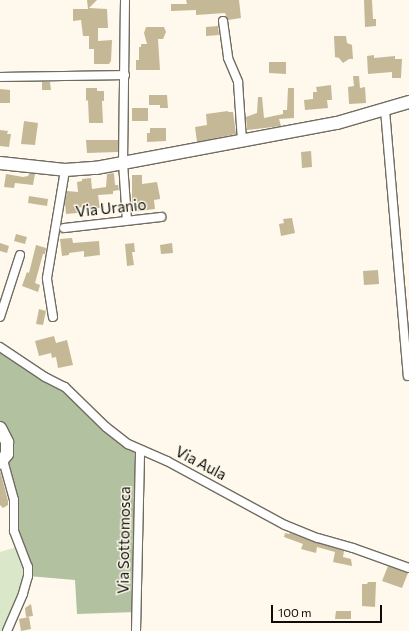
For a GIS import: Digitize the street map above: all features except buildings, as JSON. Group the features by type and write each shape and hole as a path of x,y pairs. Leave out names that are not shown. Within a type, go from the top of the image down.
{"main road":[{"path":"0,163 65,170 96,168 337,123 409,102"},
{"path":"0,428 7,442 7,454 1,462"}],"street":[{"path":"125,0 123,163 127,220"},
{"path":"223,20 228,58 238,82 242,141"},
{"path":"0,77 125,75"},
{"path":"385,110 408,376"},
{"path":"53,317 47,278 65,170"},
{"name":"Via Uranio","path":"64,228 161,217"},
{"path":"0,316 20,255"},
{"name":"Via Aula","path":"0,347 45,377 65,387 106,427 128,444 167,461 285,525 318,538 353,548 409,568"},
{"name":"Via Sottomosca","path":"136,631 140,450"},
{"path":"1,462 14,500 14,531 28,567 28,576 23,594 7,631"}],"green space":[{"path":"0,347 65,387 140,450 136,612 77,614 75,580 28,576 14,531 15,513 0,428"},
{"path":"20,546 28,567 7,631 0,631 0,552"}]}
